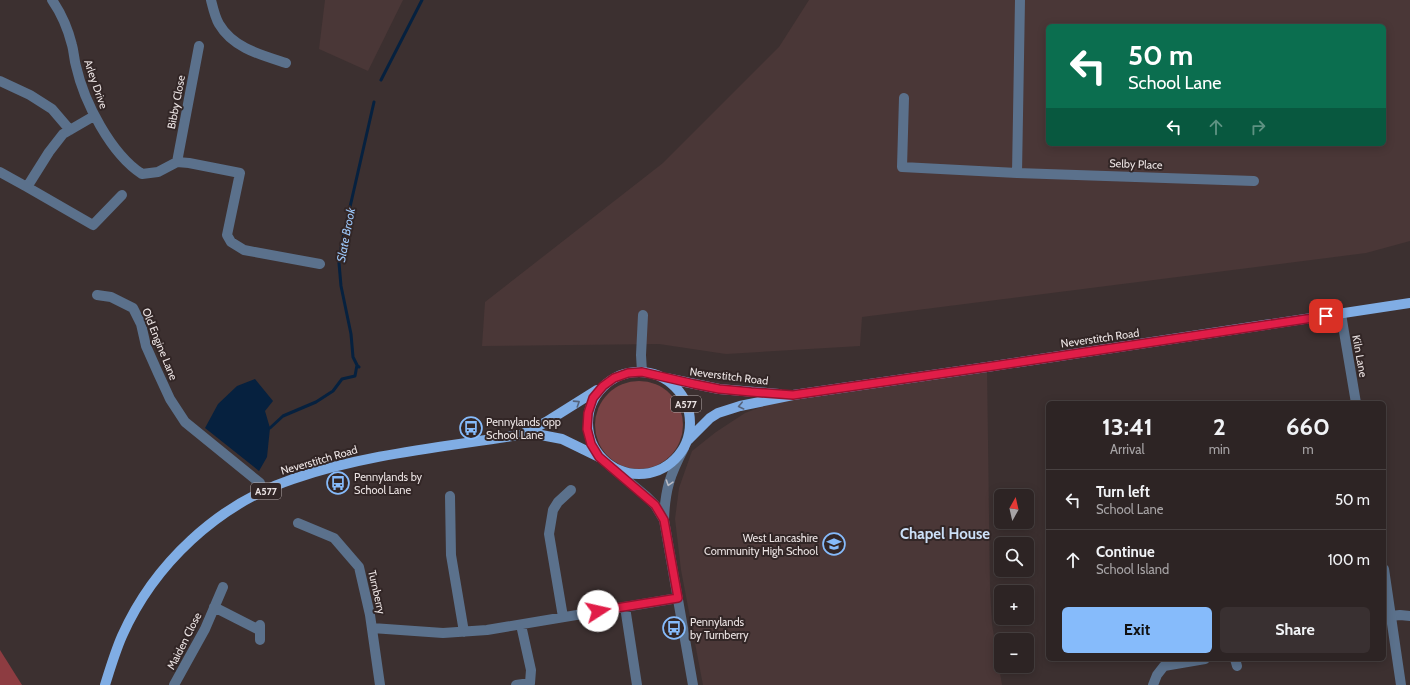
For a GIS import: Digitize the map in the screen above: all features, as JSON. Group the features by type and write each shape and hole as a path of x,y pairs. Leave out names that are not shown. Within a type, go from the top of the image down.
{"main road":[{"name":"Neverstitch Road","path":"686,444 710,418 718,413 740,406 793,395 1145,344 1410,303"},
{"name":"A577","path":"642,372 652,373 662,377 674,386 683,397 689,411 690,425 686,444 674,462 659,471 642,475 625,473 610,466 599,457 591,444 587,429 588,413 593,398 603,386 614,378 628,373 642,372"},
{"name":"Neverstitch Road","path":"662,377 719,389 793,395"},
{"name":"Neverstitch Road","path":"519,435 546,422 603,386"},
{"name":"Neverstitch Road","path":"106,685 122,636 149,588 166,567 199,533 237,506 274,486 330,468 405,453 519,435 541,435 562,439 599,457"}],"street":[{"name":"Arley Drive","path":"52,0 72,44 79,77 94,116 118,150 132,167 142,174 158,172 176,162"},
{"path":"211,0 219,24 232,39 252,52 286,63"},
{"path":"1017,173 1020,0"},
{"name":"Bibby Close","path":"176,162 199,46"},
{"path":"0,81 30,95 52,109 70,130"},
{"name":"Selby Place","path":"904,98 902,167 1017,173 1254,180"},
{"path":"28,187 49,152 63,134 94,116"},
{"path":"176,162 189,163 240,173 227,235 231,242 244,250 320,264"},
{"path":"0,172 93,225 122,195"},
{"name":"Old Engine Lane","path":"97,295 111,297 133,308 141,324 146,346 158,373 170,399 185,422 260,483"},
{"name":"Kiln Lane","path":"1341,314 1356,401"},
{"path":"642,372 641,355 643,315"},
{"path":"686,444 676,462 667,486 664,520 693,685"},
{"path":"610,466 650,500 664,520"},
{"path":"563,617 549,534 553,510 558,502 571,490"},
{"path":"450,496 451,555 464,632"},
{"name":"Turnberry","path":"298,523 334,538 359,567 370,615 380,685"},
{"path":"1386,582 1401,685"},
{"name":"Maiden Close","path":"174,685 205,629 223,587"},
{"name":"Turnberry","path":"372,628 443,633 487,630 678,598"},
{"name":"Maiden Close","path":"214,607 259,627 260,640"},
{"path":"625,607 637,685"},
{"path":"1391,616 1410,616"},
{"path":"516,685 530,683 531,670 521,624"},
{"path":"1153,685 1157,675 1164,666 1193,661"}],"shaded area":[{"path":"325,0 403,0 368,71 319,49"},
{"path":"809,0 1410,0 1410,241 1366,253 862,317 860,346 726,354 659,344 482,346 485,302 663,163 779,47"},
{"name":"West Lancashire Community High School","path":"987,367 990,588 994,636 994,673 1000,673 1002,685 703,685 681,570 675,519 679,488 692,451 716,432 745,413 793,395"},
{"path":"639,381 656,384 664,388 676,400 680,408 683,425 680,442 676,450 664,462 656,466 639,469 622,466 614,462 602,450 598,442 595,425 598,408 602,400 614,388 622,384"},
{"path":"0,650 22,685 0,685"}],"water":[{"path":"255,379 273,401 265,411 270,428 267,457 259,471 205,428 218,404 237,386"}],"waterway":[{"name":"Slate Brook","path":"381,80 422,0"},
{"name":"Slate Brook","path":"359,367 353,357 351,334 341,286 339,263 342,242 374,102"},
{"path":"270,428 283,416 316,402 333,391 342,379 355,376 357,365"}],"place":[{"name":"Pennylands opp School Lane","path":"471,428"},
{"name":"Pennylands by School Lane","path":"338,483"},
{"name":"West Lancashire Community High School","path":"834,544"},
{"name":"Pennylands by Turnberry","path":"674,628"}],"district":[{"name":"Chapel House","path":"945,534"}],"route":[{"path":"598,611 678,598 664,520 655,505 599,457 591,444 587,429 588,413 593,398 603,386 614,378 628,373 642,372 719,389 793,395 1326,316"}]}
